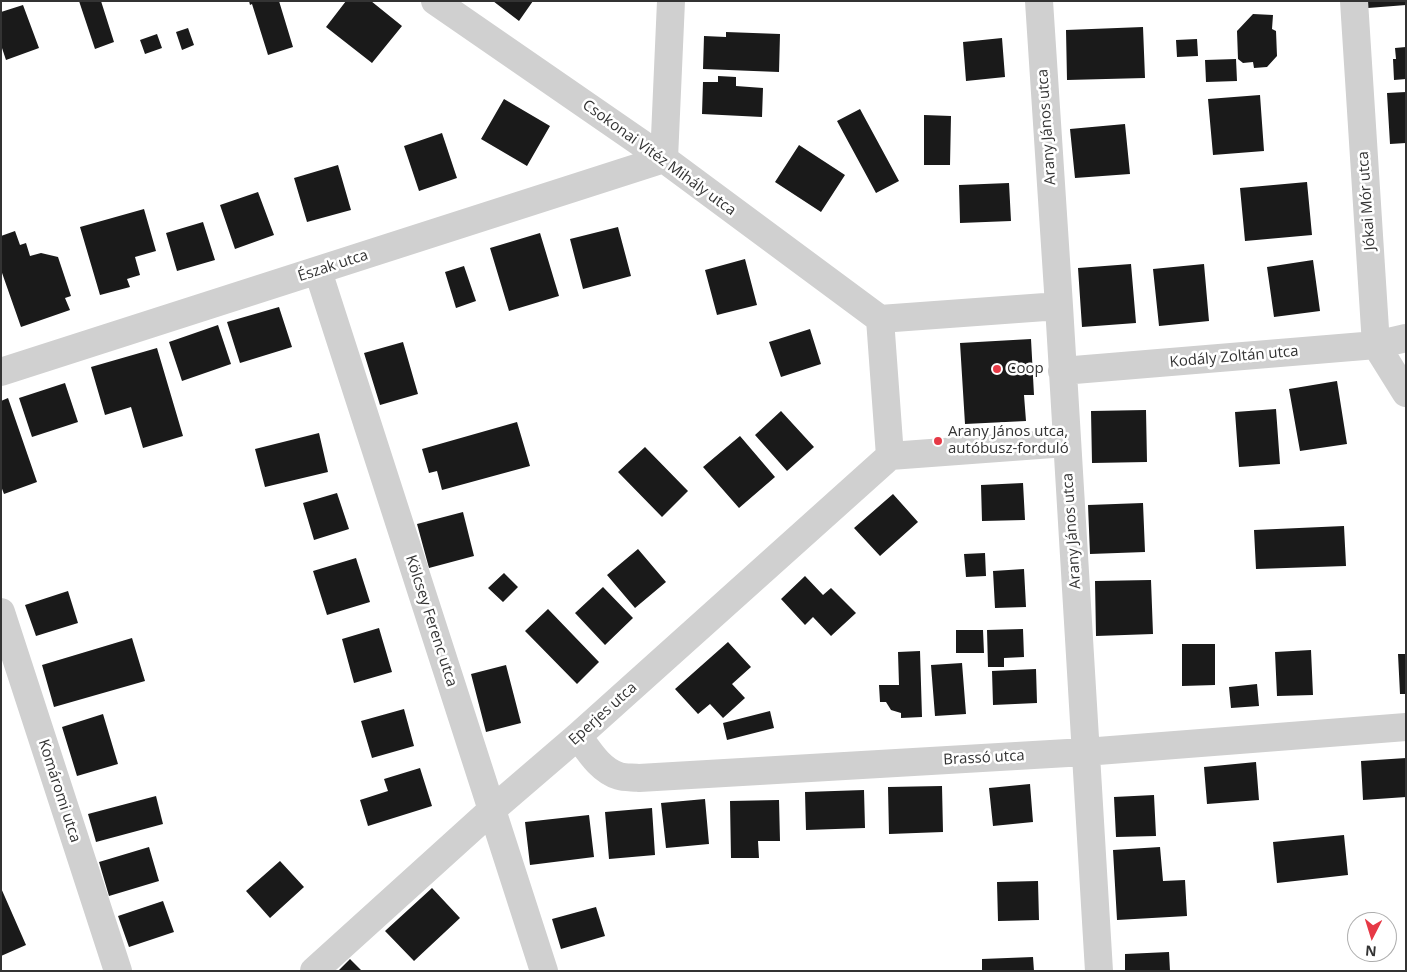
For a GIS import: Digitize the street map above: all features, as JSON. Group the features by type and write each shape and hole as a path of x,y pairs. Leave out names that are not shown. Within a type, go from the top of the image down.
{"street":[{"name":"Csokonai Vitéz Mihály utca","path":"436,1 664,159 880,319"},
{"path":"664,159 672,1"},
{"name":"Arany János utca","path":"1039,1 1099,971"},
{"name":"Jókai Mór utca","path":"1354,1 1376,345 1406,393"},
{"name":"Észak utca","path":"1,372 664,159"},
{"name":"Kölcsey Ferenc utca","path":"318,271 544,971"},
{"path":"1059,306 880,319 890,456 1066,443"},
{"name":"Kodály Zoltán utca","path":"1062,371 1376,345 1406,338"},
{"name":"Eperjes utca","path":"314,971 492,809 578,736 890,456"},
{"name":"Komáromi utca","path":"1,612 118,971"},
{"name":"Brassó utca","path":"578,736 593,757 606,770 619,776 639,778 1086,752 1406,728"}],"building":[{"path":"79,1 101,1 114,42 95,49"},
{"path":"249,1 279,1 293,47 268,55 252,4 250,5"},
{"path":"346,1 371,1 402,26 372,63 326,27"},
{"path":"493,1 533,1 519,21"},
{"path":"1368,1 1406,1 1406,5 1368,8"},
{"path":"23,5 39,48 6,60 1,45 1,12"},
{"path":"1253,14 1273,15 1272,29 1276,31 1277,56 1267,67 1254,68 1253,62 1243,63 1238,59 1237,31"},
{"path":"1143,27 1145,78 1067,80 1066,30"},
{"path":"188,28 194,45 182,50 176,32"},
{"path":"726,32 780,34 779,72 703,69 704,36 726,37"},
{"path":"157,34 162,48 145,54 140,40"},
{"path":"1002,38 1005,77 966,81 963,42"},
{"path":"1197,39 1198,56 1177,57 1176,40"},
{"path":"1406,47 1406,79 1394,80 1393,59 1396,59 1395,48"},
{"path":"1236,59 1237,81 1206,82 1205,60"},
{"path":"718,76 736,77 736,86 763,88 762,117 702,114 703,82 718,82"},
{"path":"1406,92 1406,143 1390,144 1387,93"},
{"path":"1260,95 1264,151 1213,155 1208,99"},
{"path":"504,99 550,126 527,166 481,139"},
{"path":"860,109 899,181 876,193 837,121"},
{"path":"924,115 951,116 950,165 924,165"},
{"path":"1125,124 1130,174 1075,178 1070,129"},
{"path":"442,133 457,178 419,191 404,146"},
{"path":"799,145 845,175 821,212 775,182"},
{"path":"338,165 351,210 307,222 294,178"},
{"path":"1307,182 1312,235 1245,241 1240,188"},
{"path":"1009,183 1011,221 960,223 959,185"},
{"path":"258,192 274,235 235,249 220,205"},
{"path":"144,209 156,251 135,257 140,275 127,279 130,287 100,295 80,227"},
{"path":"203,222 215,260 177,271 166,233"},
{"path":"618,227 631,276 583,289 570,239"},
{"path":"15,231 20,245 26,243 30,256 41,253 58,257 71,296 65,298 70,310 21,327 1,270 1,236"},
{"path":"540,233 559,296 509,311 490,248"},
{"path":"745,259 757,305 717,315 705,270"},
{"path":"1313,260 1320,311 1274,317 1267,267"},
{"path":"1131,264 1136,323 1082,327 1078,268"},
{"path":"1204,264 1209,321 1159,326 1153,269"},
{"path":"464,266 476,301 456,308 445,272"},
{"path":"279,307 292,347 240,363 227,322"},
{"path":"218,325 231,364 182,381 169,342"},
{"path":"810,329 821,364 781,377 769,342"},
{"name":"Coop","path":"1031,339 1034,395 1024,395 1026,421 965,424 960,343"},
{"path":"403,342 418,394 380,405 364,353"},
{"path":"157,348 183,436 143,448 131,407 105,415 91,367"},
{"path":"1337,381 1347,444 1300,451 1289,389"},
{"path":"65,383 78,422 32,437 19,398"},
{"path":"8,398 37,482 4,494 1,486 1,401"},
{"path":"1276,409 1280,464 1239,467 1235,412"},
{"path":"1146,410 1147,462 1092,463 1091,411"},
{"path":"781,411 814,447 787,471 755,435"},
{"path":"517,422 530,466 442,490 437,471 429,473 422,449"},
{"path":"319,433 328,472 265,487 255,449"},
{"path":"740,436 775,477 739,508 703,467"},
{"path":"645,447 688,491 662,517 618,472"},
{"path":"1023,483 1025,520 982,521 981,485"},
{"path":"337,493 349,529 314,540 303,503"},
{"path":"893,494 918,522 880,556 854,528"},
{"path":"1143,503 1145,552 1090,554 1088,505"},
{"path":"463,512 474,556 429,568 417,524"},
{"path":"1344,526 1346,566 1256,569 1254,530"},
{"path":"638,549 666,582 635,608 607,575"},
{"path":"985,553 986,576 966,577 964,554"},
{"path":"356,558 370,602 327,615 313,571"},
{"path":"1024,569 1026,607 995,608 993,571"},
{"path":"504,573 518,587 503,602 488,588"},
{"path":"805,576 823,595 831,588 856,613 831,636 813,617 805,625 781,599"},
{"path":"1151,580 1153,634 1096,636 1095,581"},
{"path":"603,587 633,618 605,645 575,613"},
{"path":"68,591 78,623 36,636 25,605"},
{"path":"548,609 599,662 577,684 525,631"},
{"path":"379,628 392,672 354,683 342,639"},
{"path":"1023,629 1024,657 1004,658 1004,667 988,667 987,630"},
{"path":"956,630 983,630 984,653 956,653"},
{"path":"132,638 145,681 54,707 42,665"},
{"path":"728,642 751,667 732,684 745,698 723,718 710,704 698,714 675,689"},
{"path":"1182,644 1215,644 1215,685 1182,686"},
{"path":"1311,650 1313,695 1277,696 1275,652"},
{"path":"920,651 922,717 901,718 901,713 891,710 886,702 880,702 879,685 899,685 898,652"},
{"path":"1398,654 1406,654 1406,694 1400,694"},
{"path":"962,663 966,714 935,716 931,665"},
{"path":"506,665 521,723 486,732 471,674"},
{"path":"1036,669 1037,703 993,705 992,671"},
{"path":"1257,684 1259,706 1231,708 1229,687"},
{"path":"404,709 414,746 372,758 361,721"},
{"path":"770,711 774,728 727,740 723,723"},
{"path":"103,714 118,764 77,776 62,727"},
{"path":"1406,758 1406,797 1363,800 1361,761"},
{"path":"1256,762 1259,800 1207,804 1204,767"},
{"path":"420,768 432,806 368,826 360,800 388,791 384,779"},
{"path":"1030,784 1033,822 993,826 989,788"},
{"path":"942,786 943,832 889,834 888,787"},
{"path":"864,790 865,828 806,830 805,792"},
{"path":"1154,795 1156,836 1116,837 1114,797"},
{"path":"156,796 163,824 96,842 88,814"},
{"path":"705,799 709,844 666,848 661,803"},
{"path":"779,800 780,841 758,841 759,858 731,858 730,801"},
{"path":"652,808 655,855 609,859 605,812"},
{"path":"589,815 594,857 530,865 525,822"},
{"path":"1344,835 1348,875 1277,883 1273,842"},
{"path":"149,847 159,881 109,896 99,862"},
{"path":"1160,847 1163,881 1185,880 1187,916 1117,920 1113,850"},
{"path":"280,861 304,887 270,918 246,891"},
{"path":"1038,881 1039,920 998,921 997,882"},
{"path":"1,888 26,945 1,956"},
{"path":"432,888 460,918 414,961 385,931"},
{"path":"163,901 174,932 129,947 118,916"},
{"path":"596,907 605,936 561,949 552,919"},
{"path":"1169,952 1170,971 1125,971 1125,954"},
{"path":"1033,957 1034,971 982,971 982,959"},
{"path":"350,959 362,971 338,971"}],"place":[{"name":"Coop","path":"997,369"},
{"name":"Arany János utca, autóbusz-forduló","path":"938,441"}]}
